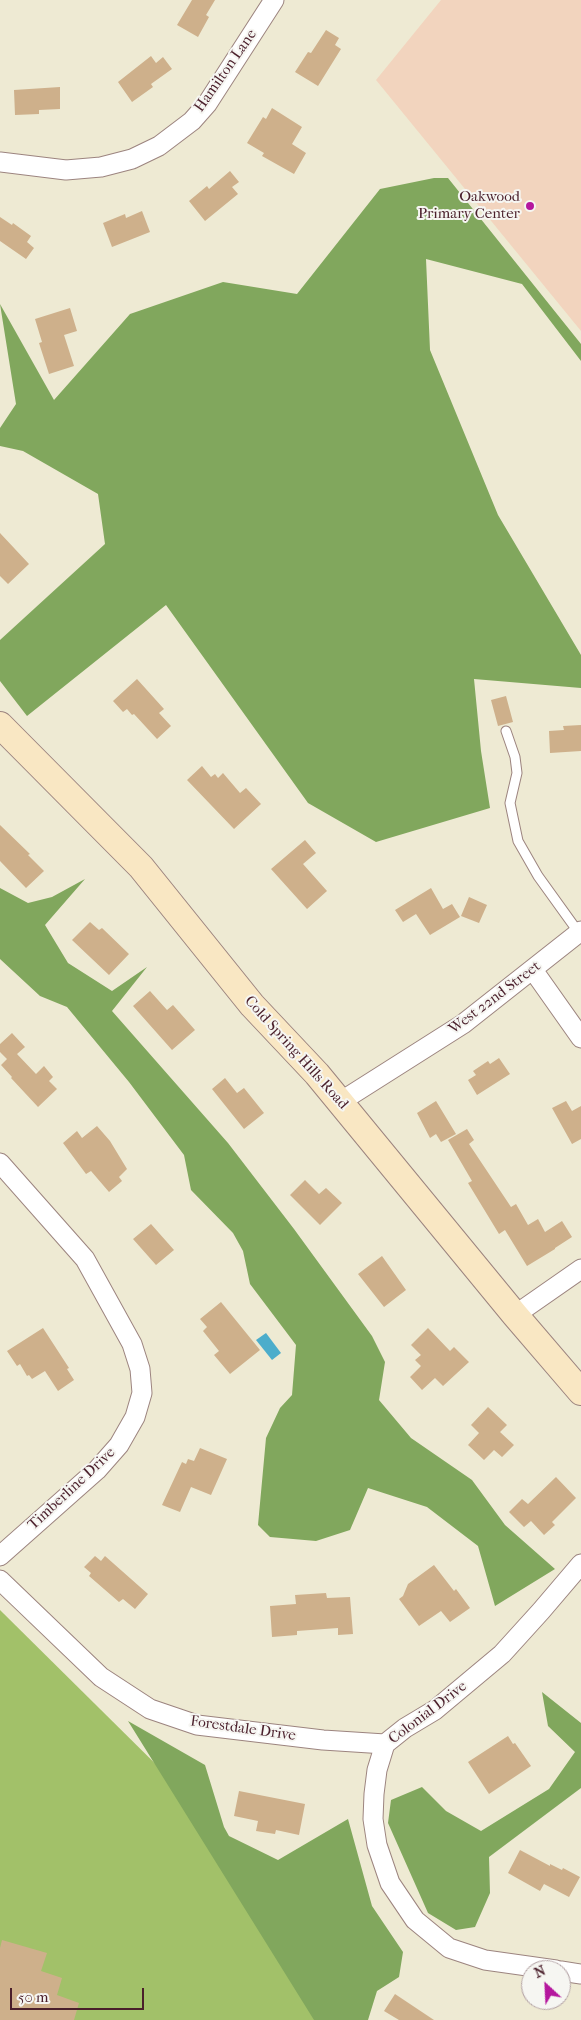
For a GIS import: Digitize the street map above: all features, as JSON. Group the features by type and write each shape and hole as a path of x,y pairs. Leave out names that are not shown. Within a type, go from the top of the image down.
{"street":[{"name":"Hamilton Lane","path":"0,162 66,170 101,167 132,159 159,146 192,121 207,104 274,0"},
{"name":"Cold Spring Hills Road","path":"0,725 141,867 252,1005 340,1102 581,1392"},
{"name":"West 22nd Street","path":"340,1102 463,1024 580,932"},
{"path":"533,970 581,1038"},
{"name":"Timberline Drive","path":"0,1163 85,1259 132,1344 140,1369 142,1393 135,1417 119,1445 97,1470 0,1556"},
{"path":"515,1314 581,1268"},
{"name":"Colonial Drive","path":"521,1965 485,1960 449,1948 415,1920 390,1883 377,1845 373,1819 377,1770 386,1744 405,1728 435,1710 502,1654 581,1564"},
{"name":"Forestdale Drive","path":"0,1580 102,1677 150,1709 198,1725 323,1740 386,1744"}],"lane":[{"path":"506,731 515,757 517,773 510,803 518,841 538,876 580,932"}],"shaded area":[{"name":"Oakwood Primary Center","path":"441,0 581,0 581,331 376,80"}],"green space":[{"path":"434,178 448,178 581,344 581,361 522,284 426,259 430,350 498,515 581,655 581,688 474,679 481,751 490,808 376,842 308,803 166,605 27,716 0,681 0,640 105,544 98,494 23,451 0,446 0,428 16,404 0,304 54,400 130,314 223,282 297,294 380,189"},
{"path":"85,879 45,925 68,963 112,991 147,967 112,1011 228,1143 372,1336 385,1362 379,1400 411,1438 472,1480 505,1525 555,1569 495,1606 478,1546 427,1507 368,1488 350,1530 316,1541 270,1537 258,1525 266,1438 280,1408 292,1395 296,1345 250,1284 243,1251 233,1233 191,1190 184,1155 129,1082 67,1007 40,996 0,959 0,888 28,903 52,897"},
{"path":"0,1610 194,1802 324,2020 0,2020"},
{"path":"542,1692 581,1723 581,1788 489,1857 490,1893 475,1927 456,1930 428,1913 388,1823 391,1800 422,1787 446,1811 481,1831 549,1789 575,1752 548,1726"},
{"path":"128,1721 205,1765 224,1827 229,1836 278,1860 348,1819 372,1906 403,1952 399,1977 377,1991 368,2020 314,2020"}],"water":[{"path":"266,1333 281,1353 272,1360 256,1340"}],"building":[{"path":"192,0 215,0 206,15 209,17 198,37 177,25"},
{"path":"326,30 339,38 335,45 341,49 318,86 295,72 308,52 311,53"},
{"path":"151,56 156,63 163,57 172,69 151,84 153,87 132,102 118,82"},
{"path":"60,87 60,109 39,110 39,114 15,115 14,90"},
{"path":"272,108 302,127 292,144 306,153 294,174 262,156 264,153 247,143 263,117 266,119"},
{"path":"230,171 239,182 232,187 238,194 205,221 189,201 207,186 209,189"},
{"path":"142,211 150,232 112,247 103,223 125,214 126,218"},
{"path":"0,217 12,225 13,223 31,236 27,242 34,248 26,259 0,241"},
{"path":"70,308 77,331 64,335 74,366 49,374 39,343 42,342 35,319"},
{"path":"0,533 29,564 8,584 0,576"},
{"path":"137,679 164,709 159,713 171,726 157,739 134,714 132,715 127,709 123,712 113,701"},
{"path":"506,696 513,722 498,726 491,700"},
{"path":"581,725 581,751 550,753 549,731 564,730 563,726"},
{"path":"202,766 211,777 215,774 218,778 223,773 240,793 246,788 261,804 234,829 187,780"},
{"path":"0,825 30,854 28,855 44,871 26,888 0,861"},
{"path":"305,840 316,853 303,864 327,891 307,909 271,869"},
{"path":"431,888 443,909 452,904 460,917 430,935 416,914 403,922 395,910"},
{"path":"469,897 487,905 479,923 461,916"},
{"path":"90,922 99,930 102,928 129,954 109,975 72,940"},
{"path":"150,991 167,1010 173,1005 195,1030 172,1050 133,1006"},
{"path":"12,1033 25,1047 17,1054 36,1074 44,1066 53,1077 49,1081 57,1089 38,1107 1,1065 7,1059 0,1052 0,1044"},
{"path":"499,1058 510,1074 477,1095 468,1080 476,1075 473,1071 488,1061 490,1064"},
{"path":"225,1078 237,1093 244,1088 264,1113 244,1129 212,1089"},
{"path":"436,1101 456,1134 441,1142 436,1134 430,1138 417,1113"},
{"path":"566,1101 572,1111 581,1106 581,1139 572,1144 552,1108"},
{"path":"97,1126 110,1141 127,1169 119,1177 122,1181 109,1192 91,1171 86,1174 63,1143 77,1131 82,1138"},
{"path":"467,1129 474,1140 469,1144 511,1207 516,1204 528,1225 538,1219 545,1232 562,1221 572,1237 527,1266 505,1230 499,1234 468,1183 472,1181 448,1140"},
{"path":"305,1180 319,1194 326,1188 342,1203 320,1225 290,1195"},
{"path":"151,1224 174,1250 156,1265 133,1239"},
{"path":"382,1256 406,1290 384,1307 358,1274"},
{"path":"221,1302 260,1350 230,1374 214,1355 219,1351 203,1331 207,1327 200,1319"},
{"path":"43,1328 69,1368 67,1369 74,1380 58,1391 45,1371 32,1379 29,1375 27,1376 20,1364 17,1366 7,1351"},
{"path":"428,1328 450,1351 454,1347 469,1362 443,1386 435,1378 422,1390 410,1377 421,1366 415,1360 421,1355 411,1345"},
{"path":"488,1407 507,1425 500,1432 514,1445 502,1457 494,1450 484,1460 468,1445 479,1433 471,1425"},
{"path":"200,1448 227,1459 211,1495 191,1487 180,1512 162,1505 182,1462 186,1464 188,1459 194,1461"},
{"path":"556,1477 576,1498 552,1522 555,1525 544,1535 531,1521 524,1527 509,1512 522,1499 528,1504"},
{"path":"95,1556 101,1561 105,1556 148,1594 135,1609 123,1599 119,1602 89,1576 91,1573 84,1567"},
{"path":"434,1565 470,1608 450,1622 441,1611 419,1626 399,1599 403,1596 408,1584"},
{"path":"326,1593 327,1598 350,1597 353,1634 338,1635 338,1628 297,1631 297,1635 272,1637 270,1606 296,1604 295,1595"},
{"path":"508,1736 531,1766 489,1794 468,1762"},
{"path":"239,1791 305,1804 299,1835 276,1830 275,1834 256,1831 258,1821 234,1816"},
{"path":"520,1850 550,1866 550,1864 562,1870 563,1868 580,1877 569,1897 544,1884 540,1891 508,1873"},
{"path":"2,1940 47,1953 41,1971 62,1978 57,1995 79,2003 74,2020 0,2020 0,1948"},
{"path":"395,1994 434,2020 399,2020 384,2011"}],"place":[{"name":"Oakwood Primary Center","path":"530,206"}]}
